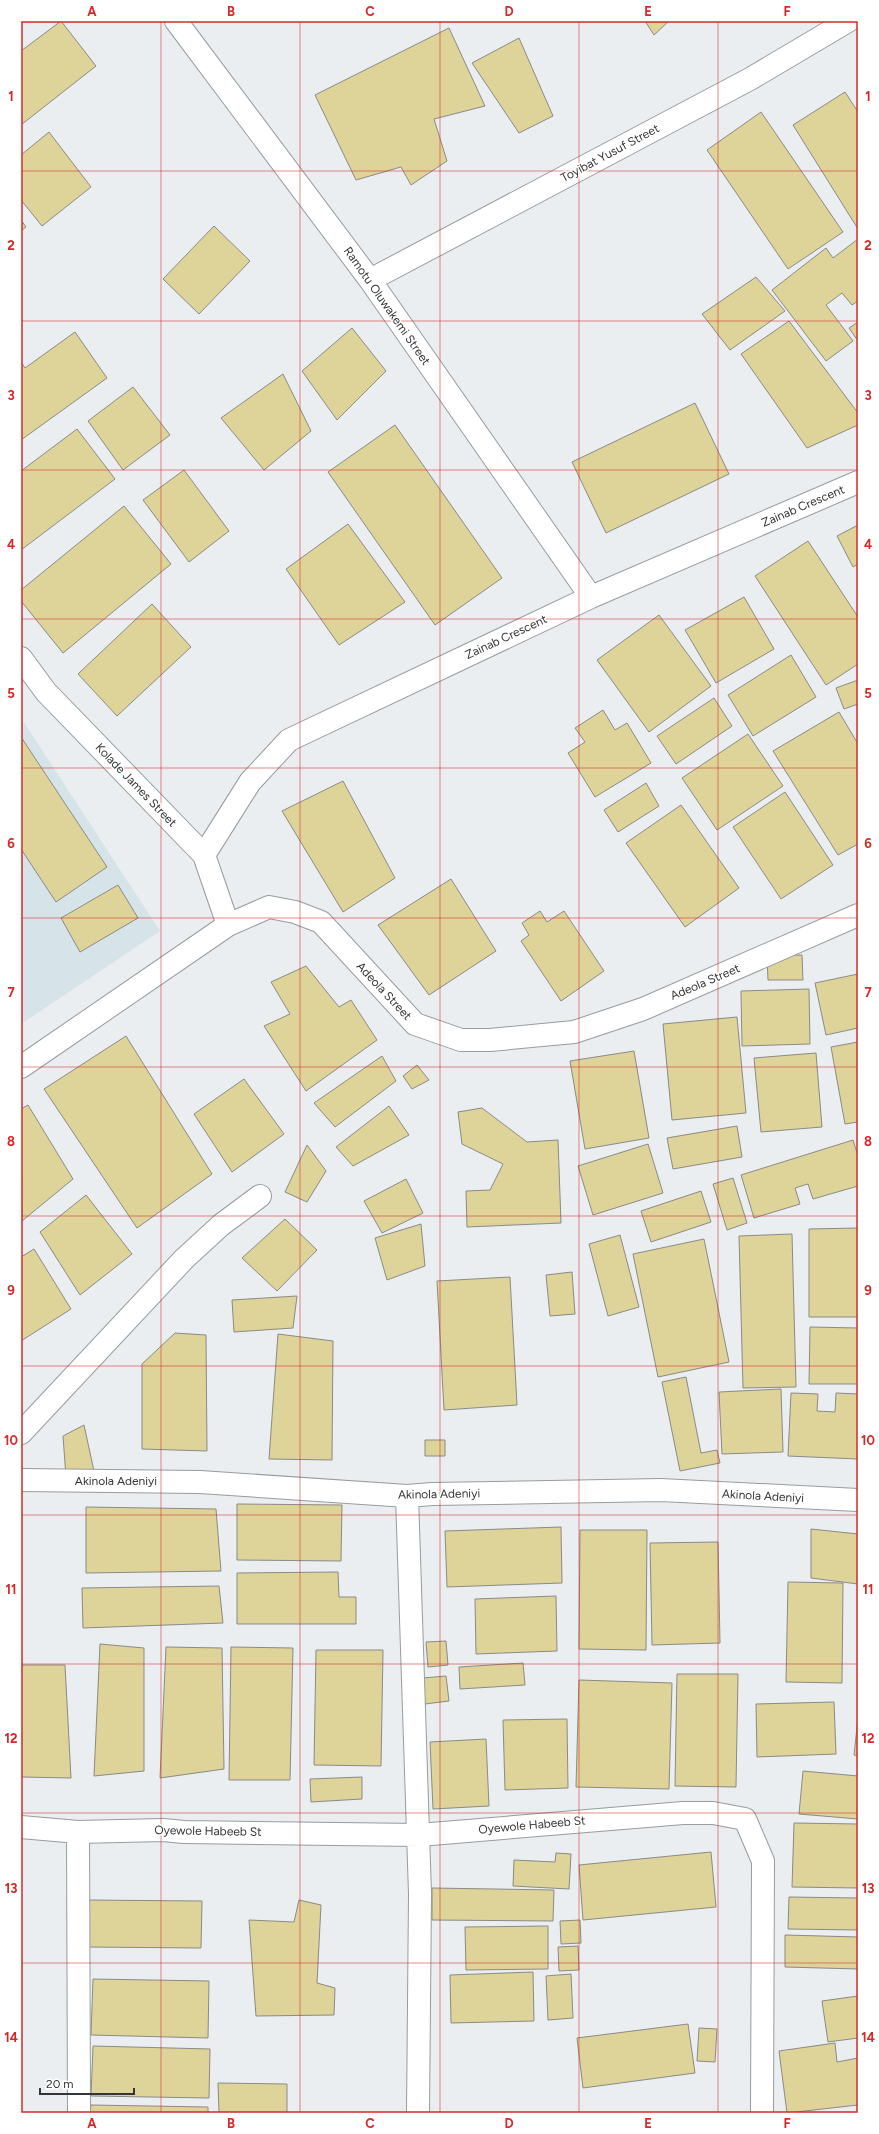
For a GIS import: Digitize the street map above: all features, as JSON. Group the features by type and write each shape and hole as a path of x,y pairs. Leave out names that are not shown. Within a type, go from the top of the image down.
{"street":[{"name":"Ramotu Oluwakemi Street","path":"176,21 370,280 590,597"},
{"name":"Toyibat Yusuf Street","path":"370,280 750,79 848,21"},
{"name":"Zainab Crescent","path":"204,855 250,782 289,740 590,597 858,482"},
{"name":"Kolade James Street","path":"21,658 46,692 204,855 228,925"},
{"name":"Adeola Street","path":"21,1067 228,925 269,907 295,912 321,922 415,1024 461,1040 490,1040 574,1032 581,1030 643,1009 858,915"},
{"path":"21,1433 184,1259 221,1225 260,1196"},
{"name":"Akinola Adeniyi","path":"21,1480 200,1482 407,1496 432,1494 662,1490 858,1500"},
{"path":"407,1496 419,1835 420,1894 418,2113"},
{"name":"Oyewole Habeeb St","path":"21,1827 78,1832 163,1830 184,1832 419,1835 683,1813 713,1813 745,1819 763,1861 762,2113"},
{"path":"78,1832 79,2113"}],"shaded area":[{"path":"21,718 160,931 21,1024"}],"building":[{"path":"61,21 96,66 21,125 21,51"},
{"path":"645,21 669,21 654,35"},
{"path":"449,28 485,106 434,119 447,161 411,185 401,167 356,180 315,95"},
{"path":"519,38 553,116 519,133 472,63"},
{"path":"845,92 858,112 858,229 793,125"},
{"path":"761,112 843,232 788,269 707,150"},
{"path":"49,132 91,187 42,226 21,200 21,155"},
{"path":"21,220 26,227 21,231"},
{"path":"214,226 250,261 199,314 163,279"},
{"path":"858,239 858,301 852,305 842,293 826,305 853,341 826,361 772,290 826,248 833,258"},
{"path":"756,277 785,311 730,350 702,314"},
{"path":"789,321 858,413 858,425 807,448 741,354"},
{"path":"858,322 858,341 849,328"},
{"path":"352,328 386,371 337,420 302,371"},
{"path":"75,332 107,378 21,440 21,362 25,368"},
{"path":"283,374 311,431 264,470 221,418"},
{"path":"133,387 170,435 123,470 88,421"},
{"path":"695,403 729,474 606,533 572,462"},
{"path":"395,425 502,578 435,625 328,472"},
{"path":"77,429 115,479 21,550 21,471"},
{"path":"184,470 229,531 189,562 143,500"},
{"path":"124,506 171,564 63,653 21,601 21,590"},
{"path":"348,524 405,602 339,645 286,569"},
{"path":"858,525 858,564 853,567 837,536"},
{"path":"808,541 858,617 858,664 826,685 755,576"},
{"path":"744,597 774,649 716,683 685,630"},
{"path":"152,604 191,647 117,716 78,674"},
{"path":"659,615 711,686 649,732 597,660"},
{"path":"791,655 816,697 753,736 728,695"},
{"path":"858,680 858,704 844,709 836,688"},
{"path":"714,698 732,726 676,764 657,736"},
{"path":"603,710 615,730 627,723 651,763 595,797 568,753 585,742 575,728"},
{"path":"839,712 858,744 858,844 838,855 773,751"},
{"path":"748,734 783,786 717,830 682,778"},
{"path":"21,737 107,867 56,902 21,849"},
{"path":"343,781 395,878 343,912 282,811"},
{"path":"646,783 659,806 618,832 604,810"},
{"path":"785,792 833,865 781,899 733,827"},
{"path":"681,805 739,888 685,927 626,843"},
{"path":"451,879 496,951 429,995 378,925"},
{"path":"118,885 138,918 80,952 61,918"},
{"path":"540,911 547,922 564,911 604,971 561,1001 521,941 529,935 522,923"},
{"path":"802,955 803,980 768,980 767,956"},
{"path":"306,966 339,1007 351,1000 377,1040 306,1091 264,1026 290,1014 271,982"},
{"path":"858,974 858,1028 826,1035 815,983"},
{"path":"809,989 810,1044 742,1046 741,991"},
{"path":"737,1017 746,1113 672,1120 663,1024"},
{"path":"126,1036 212,1174 137,1228 44,1089"},
{"path":"858,1042 858,1122 845,1124 831,1047"},
{"path":"634,1051 649,1138 585,1149 570,1061"},
{"path":"816,1053 822,1127 761,1132 754,1058"},
{"path":"382,1056 396,1081 335,1127 314,1103"},
{"path":"417,1065 429,1080 412,1089 403,1076"},
{"path":"244,1079 284,1134 232,1172 194,1114"},
{"path":"28,1105 73,1179 22,1221 21,1109"},
{"path":"389,1106 409,1135 353,1166 336,1147"},
{"path":"482,1108 527,1142 558,1140 561,1223 467,1227 466,1191 490,1190 503,1164 462,1144 458,1112"},
{"path":"737,1126 742,1157 673,1169 667,1138"},
{"path":"853,1140 858,1156 858,1186 813,1199 808,1184 795,1188 800,1204 754,1218 741,1175"},
{"path":"648,1144 663,1193 593,1215 578,1166"},
{"path":"307,1145 326,1171 307,1202 285,1192"},
{"path":"733,1178 747,1223 727,1230 713,1184"},
{"path":"406,1179 423,1213 382,1233 364,1201"},
{"path":"701,1191 711,1222 651,1242 641,1211"},
{"path":"86,1195 132,1254 80,1295 40,1232"},
{"path":"285,1219 317,1250 277,1291 242,1258"},
{"path":"421,1224 425,1266 387,1280 375,1238"},
{"path":"858,1228 858,1317 809,1317 809,1229"},
{"path":"792,1234 796,1387 743,1388 739,1236"},
{"path":"620,1235 639,1307 608,1316 589,1244"},
{"path":"704,1239 729,1362 658,1377 633,1254"},
{"path":"34,1249 71,1309 21,1341 21,1257"},
{"path":"572,1272 575,1314 550,1316 546,1275"},
{"path":"510,1277 517,1405 444,1410 437,1281"},
{"path":"297,1296 293,1328 234,1332 232,1300"},
{"path":"810,1327 858,1328 858,1384 809,1384"},
{"path":"175,1333 206,1335 207,1451 142,1449 142,1364"},
{"path":"278,1334 333,1341 332,1460 269,1459"},
{"path":"686,1377 701,1453 717,1450 720,1463 680,1471 662,1382"},
{"path":"781,1389 783,1452 722,1454 719,1392"},
{"path":"791,1393 818,1394 817,1411 835,1412 836,1393 858,1394 858,1459 788,1456"},
{"path":"84,1425 94,1471 66,1477 63,1436"},
{"path":"425,1440 445,1440 445,1456 425,1456"},
{"path":"237,1504 342,1505 341,1561 237,1560"},
{"path":"86,1507 216,1509 221,1571 86,1573"},
{"path":"561,1527 562,1583 447,1587 445,1531"},
{"path":"811,1529 858,1534 858,1584 811,1578"},
{"path":"580,1530 647,1530 646,1650 579,1649"},
{"path":"718,1542 720,1643 652,1645 650,1543"},
{"path":"338,1572 339,1597 356,1597 356,1624 237,1624 237,1573"},
{"path":"788,1582 843,1583 842,1683 786,1682"},
{"path":"219,1586 223,1623 83,1628 82,1588"},
{"path":"556,1596 557,1651 476,1654 475,1599"},
{"path":"446,1641 448,1665 428,1667 426,1642"},
{"path":"100,1644 144,1648 144,1771 94,1776"},
{"path":"166,1647 222,1648 224,1769 160,1778"},
{"path":"231,1647 293,1648 290,1780 229,1780"},
{"path":"316,1650 383,1650 381,1766 314,1765"},
{"path":"523,1663 525,1685 460,1689 459,1667"},
{"path":"21,1665 65,1665 71,1778 21,1777"},
{"path":"677,1674 738,1674 736,1787 675,1786"},
{"path":"446,1676 449,1701 425,1704 423,1678"},
{"path":"579,1680 672,1683 669,1789 576,1787"},
{"path":"834,1702 836,1754 757,1757 756,1704"},
{"path":"858,1718 858,1756 854,1755"},
{"path":"567,1719 568,1788 505,1790 503,1720"},
{"path":"486,1739 489,1806 433,1809 430,1742"},
{"path":"803,1771 858,1776 858,1819 799,1814"},
{"path":"362,1777 362,1799 311,1802 310,1779"},
{"path":"794,1823 858,1824 858,1888 792,1887"},
{"path":"711,1852 716,1907 583,1920 579,1865"},
{"path":"556,1853 571,1854 569,1889 513,1886 514,1860 555,1862"},
{"path":"432,1888 554,1890 553,1921 432,1920"},
{"path":"789,1897 858,1898 858,1930 788,1929"},
{"path":"87,1900 202,1901 201,1948 86,1947"},
{"path":"299,1900 321,1905 317,1983 335,1988 334,2015 256,2016 249,1920 294,1922"},
{"path":"580,1920 581,1943 561,1944 560,1921"},
{"path":"548,1926 548,1969 466,1970 465,1927"},
{"path":"785,1935 858,1937 858,1969 785,1967"},
{"path":"578,1946 579,1970 559,1971 558,1947"},
{"path":"533,1972 534,2021 451,2023 450,1975"},
{"path":"571,1974 573,2018 548,2020 546,1976"},
{"path":"93,1979 209,1981 208,2038 91,2035"},
{"path":"858,1996 858,2038 828,2042 822,2001"},
{"path":"688,2024 695,2073 583,2088 577,2038"},
{"path":"699,2028 717,2029 715,2062 697,2061"},
{"path":"835,2043 837,2062 858,2058 858,2105 787,2113 779,2051"},
{"path":"93,2046 210,2049 209,2098 91,2096"},
{"path":"218,2083 287,2084 287,2113 219,2113"},
{"path":"91,2105 208,2107 208,2113 90,2113"}]}
